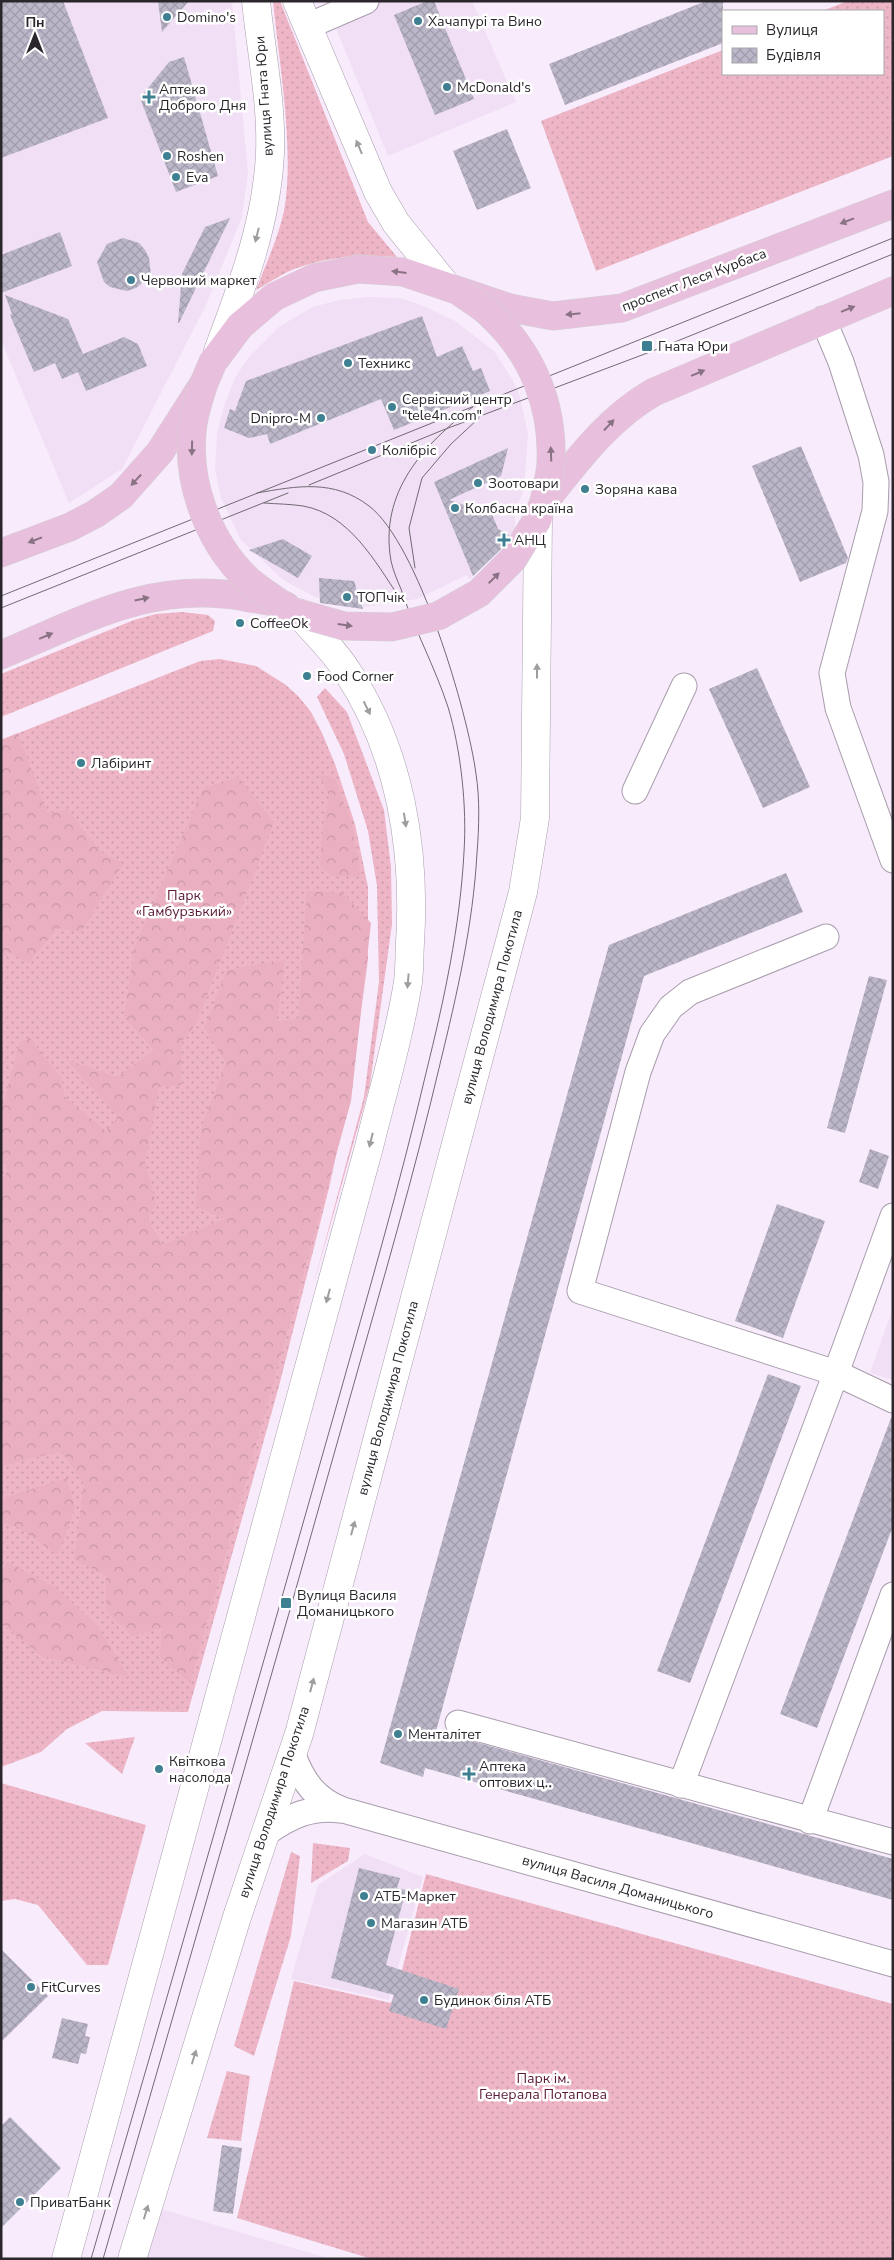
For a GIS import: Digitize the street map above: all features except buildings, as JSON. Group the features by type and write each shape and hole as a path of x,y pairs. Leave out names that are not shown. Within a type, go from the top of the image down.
{"main road":[{"name":"проспект Леся Курбаса","path":"208,373 240,326 274,297 314,278 358,269 403,272 510,308 553,316 622,308 893,204"},
{"path":"453,288 493,316 520,346 539,382 550,421 551,454 541,510"},
{"path":"1,655 136,600 196,592 289,608 344,626 392,627 438,616 480,593 513,559 541,510 614,419 633,404 654,392 893,291"},
{"path":"1,553 70,527 95,514 121,496 141,476 160,452 208,373"},
{"path":"208,373 193,424 192,466 201,508 225,552 247,578 289,608"}],"street":[{"name":"вулиця Гната Юри","path":"208,373 246,278 267,187 270,152 269,117 256,1"},
{"path":"297,1 378,192 396,223 453,288"},
{"path":"308,26 366,1"},
{"path":"823,319 841,362 871,455 876,482 875,511 832,673 838,708 893,860"},
{"name":"вулиця Володимира Покотила","path":"132,2259 237,1917 292,1755 523,892 535,818 541,510"},
{"path":"66,2259 369,1147 407,988 413,905 410,859 402,805 394,772 370,712 347,670 289,608"},
{"path":"635,791 684,686"},
{"path":"826,937 690,992 671,1007 652,1034 638,1072 580,1291 836,1373 893,1400"},
{"path":"681,1784 893,1216"},
{"path":"810,1821 893,1595"},
{"path":"458,1723 810,1821 893,1842"},
{"name":"вулиця Василя Доманицького","path":"292,1755 300,1774 312,1790 329,1804 344,1810 893,1964"},
{"name":"вулиця Василя Доманицького","path":"266,1833 285,1820 311,1810 327,1808 344,1810"}],"shaded area":[{"path":"1,1 232,1 248,173 242,217 206,305 122,469 69,503 1,340"},
{"path":"379,1 472,1 516,102 388,156 333,21"},
{"name":"Колібріс","path":"368,297 400,298 426,307 455,321 494,351 519,394 528,433 524,490 515,511 515,536 469,580 467,575 417,599 366,607 315,597 283,580 241,540 221,498 215,468 217,433 225,403 236,376 249,357 280,326 313,307 339,300"},
{"path":"893,1308 893,1380 870,1373"},
{"path":"365,1854 423,1877 389,2000 291,1979 318,1885"},
{"path":"154,2207 331,2259 137,2259"}],"green space":[{"path":"273,1 280,1 368,222 397,257 359,256 309,264 281,275 256,290 272,251 284,211 287,187 288,162 285,107"},
{"path":"848,1 893,1 893,156 596,271 541,121 722,50 722,75 884,75 884,10 825,10"},
{"path":"182,612 208,615 215,621 213,631 1,717 1,674 134,620 156,614"},
{"name":"Парк «Гамбурзький»","path":"220,659 256,666 286,685 299,697 311,712 322,733 335,764 355,824 368,887 368,960 350,1091 329,1188 279,1386 188,1712 102,1711 67,1729 41,1752 1,1767 1,740 200,661"},
{"path":"325,688 347,712 384,810 391,867 392,924 370,1084 312,1290 364,1097 379,982 377,886 368,831 344,754 317,697"},
{"path":"18,733 48,814 67,809 99,850 123,864 81,932 57,928 29,963 7,952 1,960 1,740"},
{"path":"319,775 335,778 352,825 361,877 332,876 320,865 324,816 330,798"},
{"path":"238,777 274,822 196,1024 182,1041 181,1085 159,1087 145,1163 156,1203 148,1218 162,1245 224,1219 196,1206 201,1128 226,1063 204,1028 227,970 285,960 277,1021 298,1019 307,891 343,893 371,923 351,1101 190,1683 160,1657 162,1628 132,1636 106,1611 106,1576 74,1559 84,1484 61,1451 1,1466 1,1183 8,1170 1,1159 1,1112 20,1042 30,1038 62,1079 64,1096 106,1131 118,1117 67,1060 117,1077 154,1050 124,1017 134,949 199,797 205,788"},
{"path":"67,1478 75,1508 58,1555 17,1527 1,1522 1,1480 3,1498"},
{"path":"7,1562 55,1587 97,1625 129,1677 41,1656 1,1623 1,1575"},
{"path":"135,1737 122,1774 85,1743"},
{"path":"1,1783 146,1825 108,1965 87,1965 38,1905 15,1899 1,1901"},
{"path":"313,1843 350,1848 348,1861 311,1883"},
{"path":"291,1852 300,1856 291,1936 254,2056 234,2046"},
{"name":"Парк ім. Генерала Потапова","path":"426,1874 893,2004 893,2259 372,2259 237,2218 294,1981 391,2003 402,1970"},
{"path":"227,2071 250,2076 241,2141 207,2138"}],"tram line":[{"path":"1,596 893,238"},
{"path":"309,485 443,430 650,352 893,254"},
{"path":"91,2259 395,1198 445,991 459,908 465,835 460,760 448,707 394,571 391,561 389,536 392,513 399,492 409,472 438,437 474,406"},
{"path":"415,568 409,528 422,478 451,444 479,418"},
{"path":"103,2259 290,1611 409,1188 458,985 468,933 475,880 479,803 471,746 452,672 438,631 405,555 387,526 369,506 356,497 329,488 315,487 286,488 257,493"},
{"path":"1,608 288,493"},
{"path":"264,503 303,506 319,511 334,519 347,529 370,554 399,597"}],"place":[{"name":"Domino's","path":"167,17"},
{"name":"Хачапурі та Вино","path":"418,21"},
{"name":"McDonald's","path":"447,87"},
{"name":"Аптека Доброго Дня","path":"149,97"},
{"name":"Roshen","path":"167,156"},
{"name":"Eva","path":"176,177"},
{"name":"Червоний маркет","path":"131,280"},
{"name":"Гната Юри","path":"647,346"},
{"name":"Техникс","path":"348,363"},
{"name":"Сервісний центр \"tele4n.com\"","path":"392,407"},
{"name":"Dnipro-M","path":"321,418"},
{"name":"Колібріс","path":"372,450"},
{"name":"Зоотовари","path":"478,483"},
{"name":"Зоряна кава","path":"585,489"},
{"name":"Колбасна країна","path":"455,508"},
{"name":"АНЦ","path":"504,540"},
{"name":"ТОПчік","path":"347,597"},
{"name":"CoffeeOk","path":"240,623"},
{"name":"Food Corner","path":"307,676"},
{"name":"Лабіринт","path":"81,763"},
{"name":"Вулиця Василя Доманицького","path":"286,1603"},
{"name":"Менталітет","path":"398,1734"},
{"name":"Квіткова насолода","path":"159,1769"},
{"name":"Аптека оптових ц‥","path":"469,1774"},
{"name":"АТБ-Маркет","path":"364,1896"},
{"name":"Магазин АТБ","path":"371,1923"},
{"name":"FitCurves","path":"31,1987"},
{"name":"Будинок біля АТБ","path":"424,2000"},
{"name":"ПриватБанк","path":"20,2202"}]}
